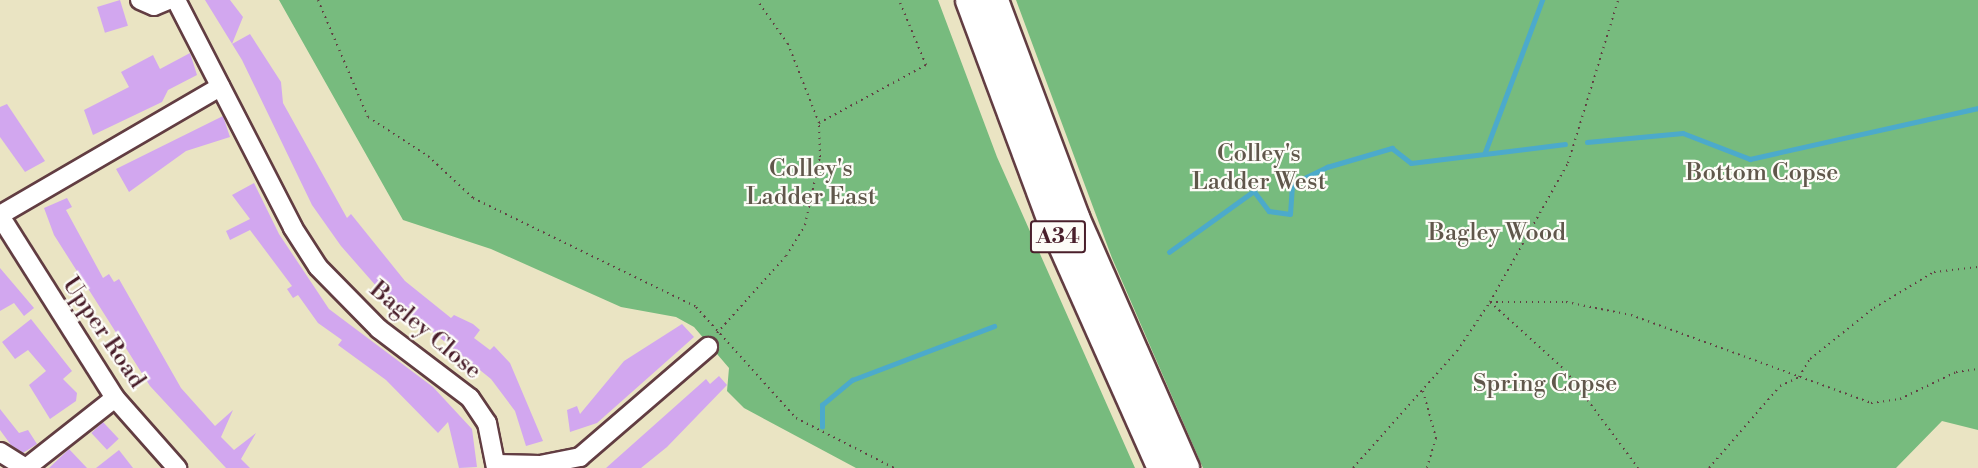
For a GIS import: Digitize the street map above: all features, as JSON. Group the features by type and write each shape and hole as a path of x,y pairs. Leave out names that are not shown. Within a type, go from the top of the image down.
{"highway":[{"name":"A34","path":"969,0 1052,223 1161,468"},
{"name":"A34","path":"994,0 1075,217 1185,468"}],"street":[{"path":"140,0 154,6 168,0"},
{"name":"Bagley Close","path":"176,0 220,87 318,267 379,329 470,398 487,423 497,466 540,465 580,457 708,347"},
{"path":"0,215 220,87"},
{"name":"Upper Road","path":"0,215 115,398 177,468"},
{"path":"0,452 26,468 115,398"}],"path":[{"path":"318,0 368,117 428,156 473,198 696,307 720,328 796,418 894,468"},
{"path":"708,347 720,328 786,256 805,225 820,157 819,123 788,44 757,0"},
{"path":"819,123 926,65 899,0"},
{"path":"1353,468 1423,391 1490,302 1568,163 1618,0"},
{"path":"1708,468 1780,386 1799,377 1810,359 1874,308 1934,272 1978,267"},
{"path":"1490,302 1566,302 1631,315 1871,404 1900,399 1956,372 1978,369"},
{"path":"1490,302 1566,370 1638,468"},
{"path":"1423,391 1436,438 1427,468"}],"green space":[{"name":"Colley's Ladder East","path":"279,0 938,0 997,157 1135,468 856,468 744,408 727,391 729,368 694,327 676,317 621,307 491,249 403,220"},
{"name":"Bagley Wood","path":"1016,0 1978,0 1978,430 1942,421 1896,468 1203,468 1112,258"}],"building":[{"path":"120,0 128,26 105,33 97,7"},
{"path":"205,0 230,0 243,17 232,44"},
{"path":"250,34 281,82 283,103 347,218 351,214 405,281 451,318 454,315 473,324 480,330 474,338 490,350 494,346 510,363 543,441 526,446 515,411 491,379 377,287 341,246 312,205 242,60 232,44"},
{"path":"190,53 197,75 168,90 162,102 93,135 84,110 129,87 121,72 153,55 160,69"},
{"path":"7,104 45,161 25,172 0,137 0,107"},
{"path":"223,116 230,137 186,151 129,192 116,169"},
{"path":"254,183 279,234 329,309 433,387 472,429 477,467 459,468 448,422 438,433 386,380 338,345 342,340 318,323 298,295 293,298 287,289 292,286 250,230 230,240 226,231 250,219 232,195"},
{"path":"67,198 72,207 66,210 103,278 109,274 114,282 119,279 181,388 215,426 233,410 221,437 234,450 256,433 241,459 250,468 226,468 150,386 54,235 44,208"},
{"path":"0,268 34,308 24,316 14,303 0,311"},
{"path":"31,319 72,371 63,379 77,393 76,401 50,419 29,385 46,371 28,350 15,359 2,342"},
{"path":"682,324 694,337 597,423 570,432 567,410 577,406 580,414 624,361"},
{"path":"719,376 727,385 667,447 641,468 606,468 706,379 710,384"},
{"path":"0,409 19,433 28,430 37,444 23,453 11,445 0,430"},
{"path":"103,422 119,439 107,450 91,433"},
{"path":"69,449 87,468 49,468"},
{"path":"119,450 133,468 96,468"}],"waterway":[{"path":"1485,152 1542,0"},
{"path":"1587,142 1683,133 1750,159 1978,108"},
{"path":"1169,252 1254,191 1269,211 1290,214 1292,184 1327,167 1392,148 1411,163 1565,144"},
{"path":"822,427 822,405 852,380 994,326"}],"park label":[{"name":"Colley's Ladder West","path":"1259,169"},
{"name":"Bottom Copse","path":"1762,174"},
{"name":"Spring Copse","path":"1545,385"}]}
